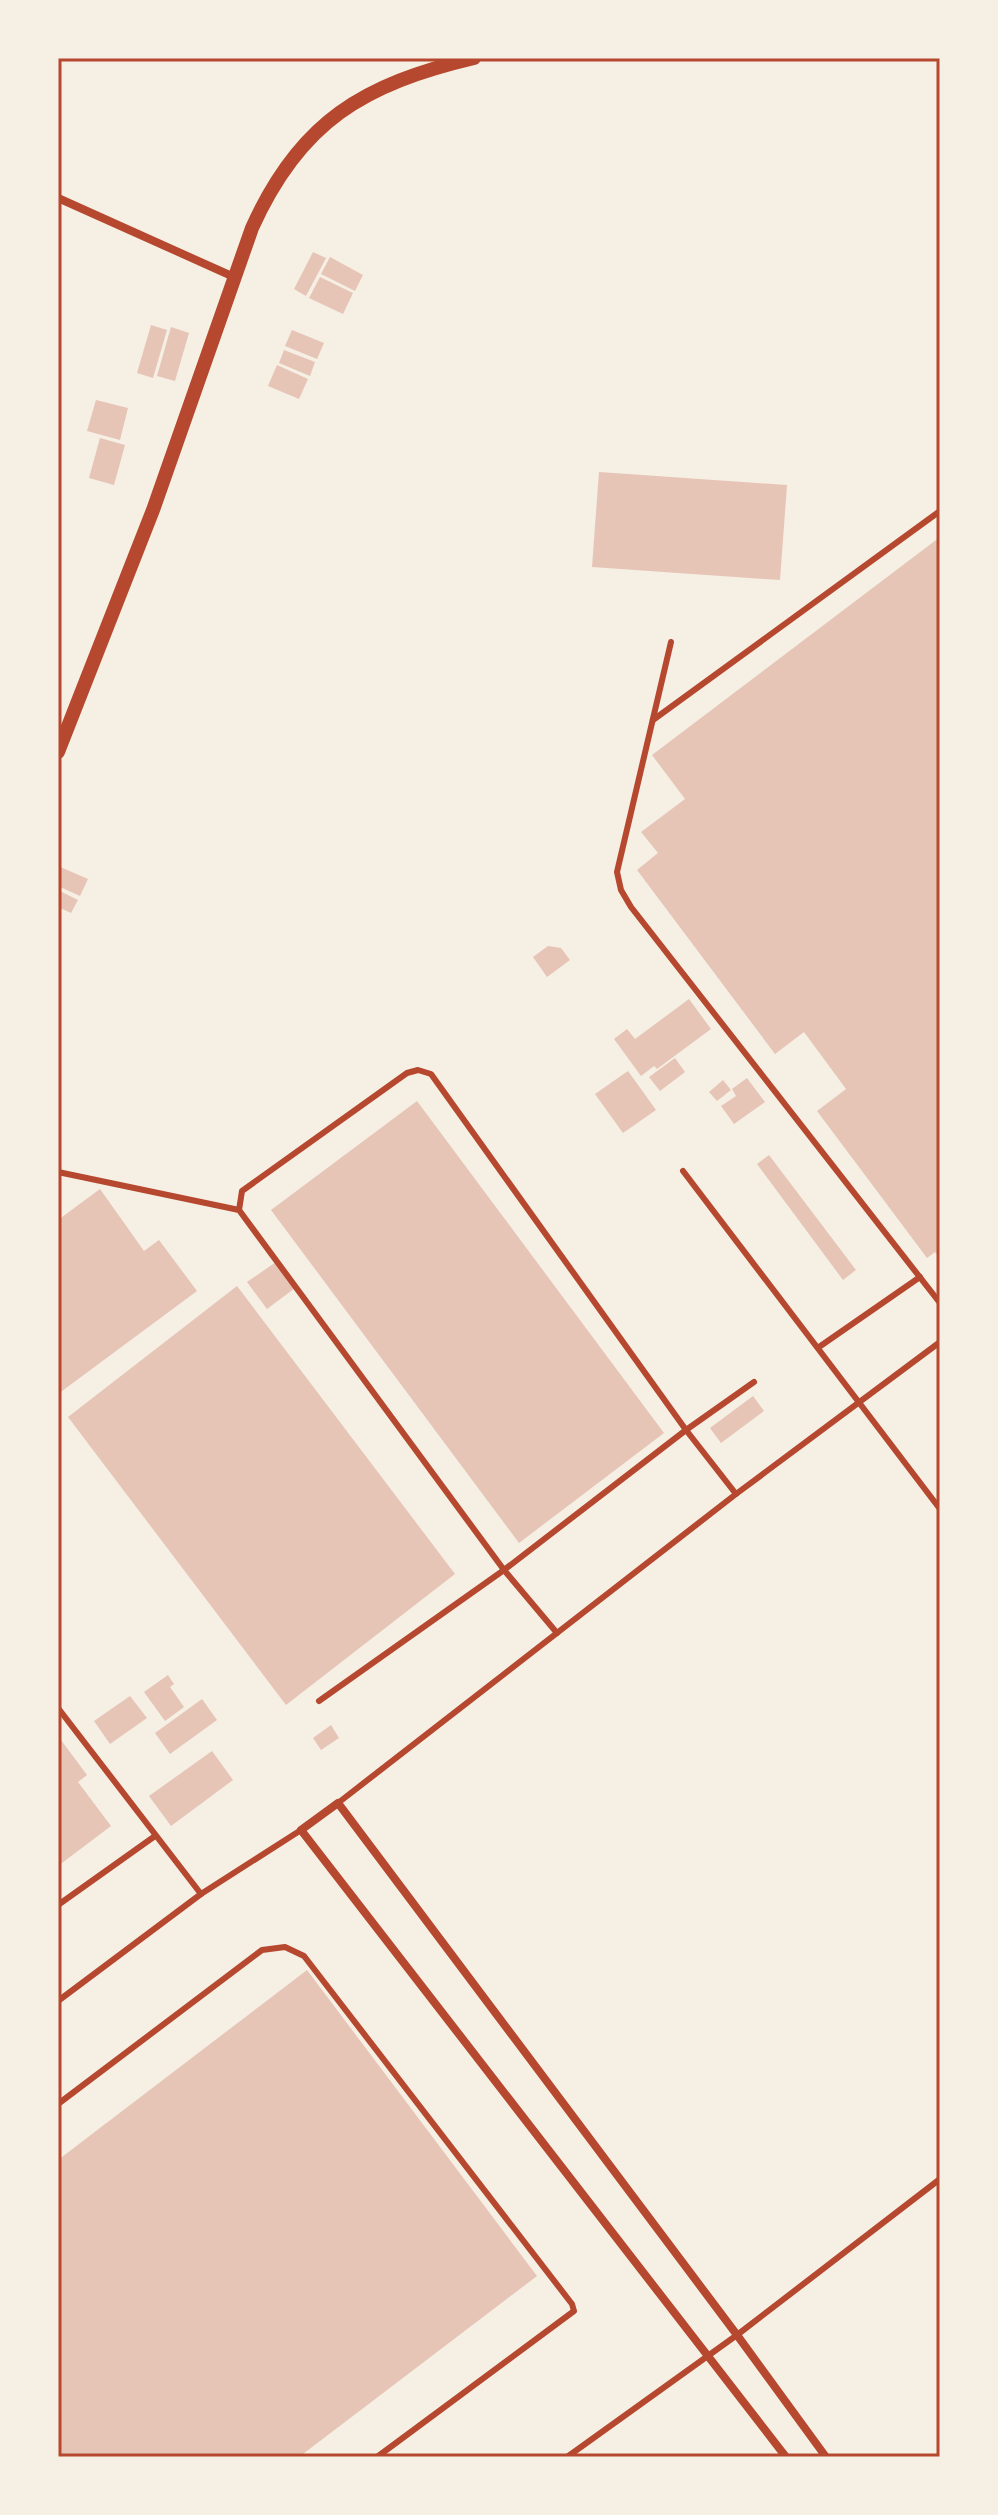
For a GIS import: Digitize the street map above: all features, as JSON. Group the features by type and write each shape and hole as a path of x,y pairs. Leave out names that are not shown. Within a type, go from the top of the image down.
{"street":[{"path":"58,752 153,510 234,277 267,193 287,162 340,111 369,94 417,74 474,58"},
{"path":"58,198 234,277"},
{"path":"786,2457 301,1830 338,1803 826,2457"}],"lane":[{"path":"653,720 940,511"},
{"path":"671,642 617,872 621,890 631,907 940,1303"},
{"path":"239,1210 242,1191 407,1073 418,1070 431,1074 686,1430 736,1494"},
{"path":"683,1171 940,1509"},
{"path":"58,1172 239,1210 504,1570 557,1633"},
{"path":"819,1347 920,1277"},
{"path":"338,1803 736,1494 940,1342"},
{"path":"319,1701 504,1570 686,1430 754,1382"},
{"path":"58,1708 201,1894"},
{"path":"58,2001 201,1894 301,1830"},
{"path":"58,1905 155,1836"},
{"path":"58,2104 262,1950 285,1947 304,1956 572,2304 574,2311 377,2457"},
{"path":"567,2457 737,2335 940,2179"}],"building":[{"path":"313,252 326,258 306,296 294,289"},
{"path":"330,257 363,275 355,291 321,274"},
{"path":"320,277 353,293 343,314 309,298"},
{"path":"151,325 167,330 153,378 137,373"},
{"path":"171,327 189,333 175,381 157,376"},
{"path":"292,330 324,343 317,359 285,346"},
{"path":"284,350 315,362 310,376 279,363"},
{"path":"277,365 308,379 299,399 268,386"},
{"path":"96,400 128,408 120,440 87,431"},
{"path":"100,438 125,445 114,485 89,478"},
{"path":"599,472 787,485 780,580 592,567"},
{"path":"940,537 940,1259 935,1252 927,1258 817,1111 846,1089 804,1032 775,1054 637,870 658,853 641,832 685,799 652,755"},
{"path":"58,866 88,879 80,896 58,886"},
{"path":"58,890 78,900 71,913 58,907"},
{"path":"548,946 561,948 570,960 547,977 533,957"},
{"path":"689,999 711,1029 657,1069 654,1066 641,1076 614,1039 627,1029 635,1039"},
{"path":"675,1058 685,1072 660,1091 649,1077"},
{"path":"628,1071 656,1110 623,1133 595,1094"},
{"path":"747,1078 765,1102 734,1124 721,1106 736,1096 732,1089"},
{"path":"723,1080 731,1090 717,1101 709,1092"},
{"path":"417,1101 664,1433 519,1543 271,1210"},
{"path":"769,1155 856,1270 843,1280 757,1164"},
{"path":"100,1189 144,1251 159,1240 197,1291 58,1394 58,1220"},
{"path":"276,1262 295,1288 267,1309 247,1282"},
{"path":"237,1286 455,1574 286,1705 68,1417"},
{"path":"753,1396 764,1411 721,1443 710,1428"},
{"path":"168,1675 174,1684 170,1687 184,1707 165,1721 144,1692"},
{"path":"130,1696 147,1718 110,1744 94,1721"},
{"path":"202,1699 217,1720 170,1754 155,1733"},
{"path":"331,1725 339,1738 321,1750 313,1738"},
{"path":"58,1736 87,1775 78,1782 111,1826 58,1866"},
{"path":"212,1751 233,1780 171,1826 149,1796"},
{"path":"307,1970 537,2276 299,2457 58,2457 58,2160"}]}
